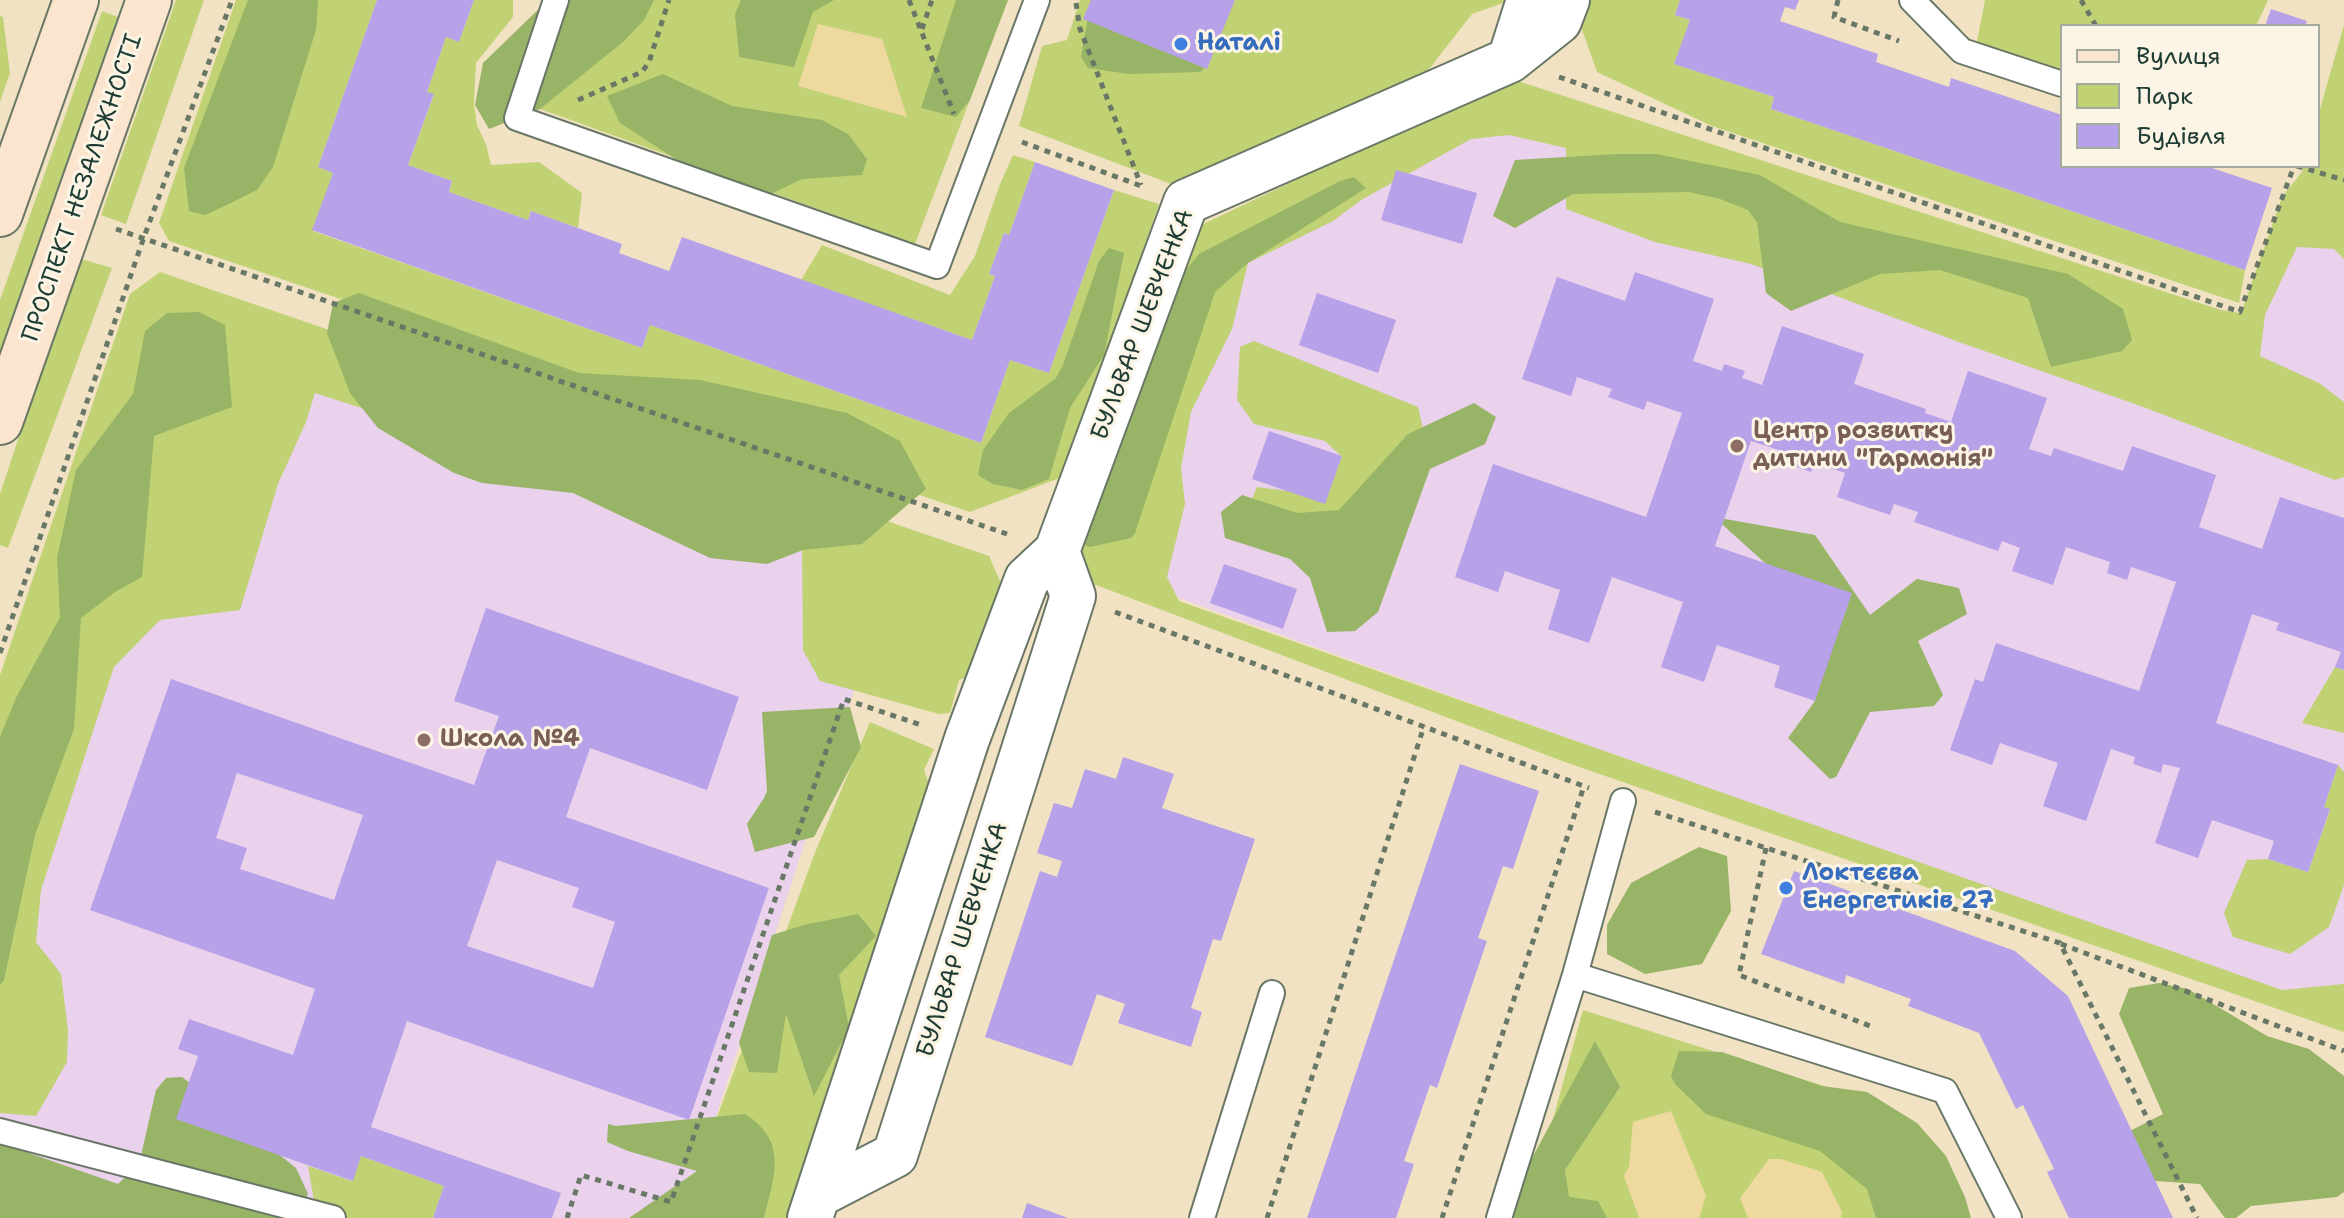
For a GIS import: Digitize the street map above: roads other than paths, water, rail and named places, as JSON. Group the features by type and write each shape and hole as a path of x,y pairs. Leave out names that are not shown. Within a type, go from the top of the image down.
{"street":[{"path":"0,214 76,0"},
{"name":"ПРОСПЕКТ НЕЗАЛЕЖНОСТІ","path":"0,422 149,0"},
{"path":"1510,60 1529,0"},
{"name":"БУЛЬВАР ШЕВЧЕНКА","path":"814,1207 967,739 1027,579 1057,551 1186,202 1510,60 1559,21 1567,0"},
{"name":"БУЛЬВАР ШЕВЧЕНКА","path":"814,1207 895,1155 1073,596 1057,551"}],"lane":[{"path":"556,0 517,118 937,266 1037,0"},
{"path":"1912,0 1962,51 2060,83"},
{"path":"1499,1218 1575,975 1623,801"},
{"path":"1575,975 1945,1091 2009,1218"},
{"path":"1202,1218 1272,993"},
{"path":"0,1131 333,1218"}],"place":[{"name":"Наталі","path":"1181,44"},
{"name":"Центр розвитку дитини \"Гармонія\"","path":"1737,446"},
{"name":"Школа №4","path":"424,740"},
{"name":"Локтєєва Енергетиків 27","path":"1786,888"}]}
